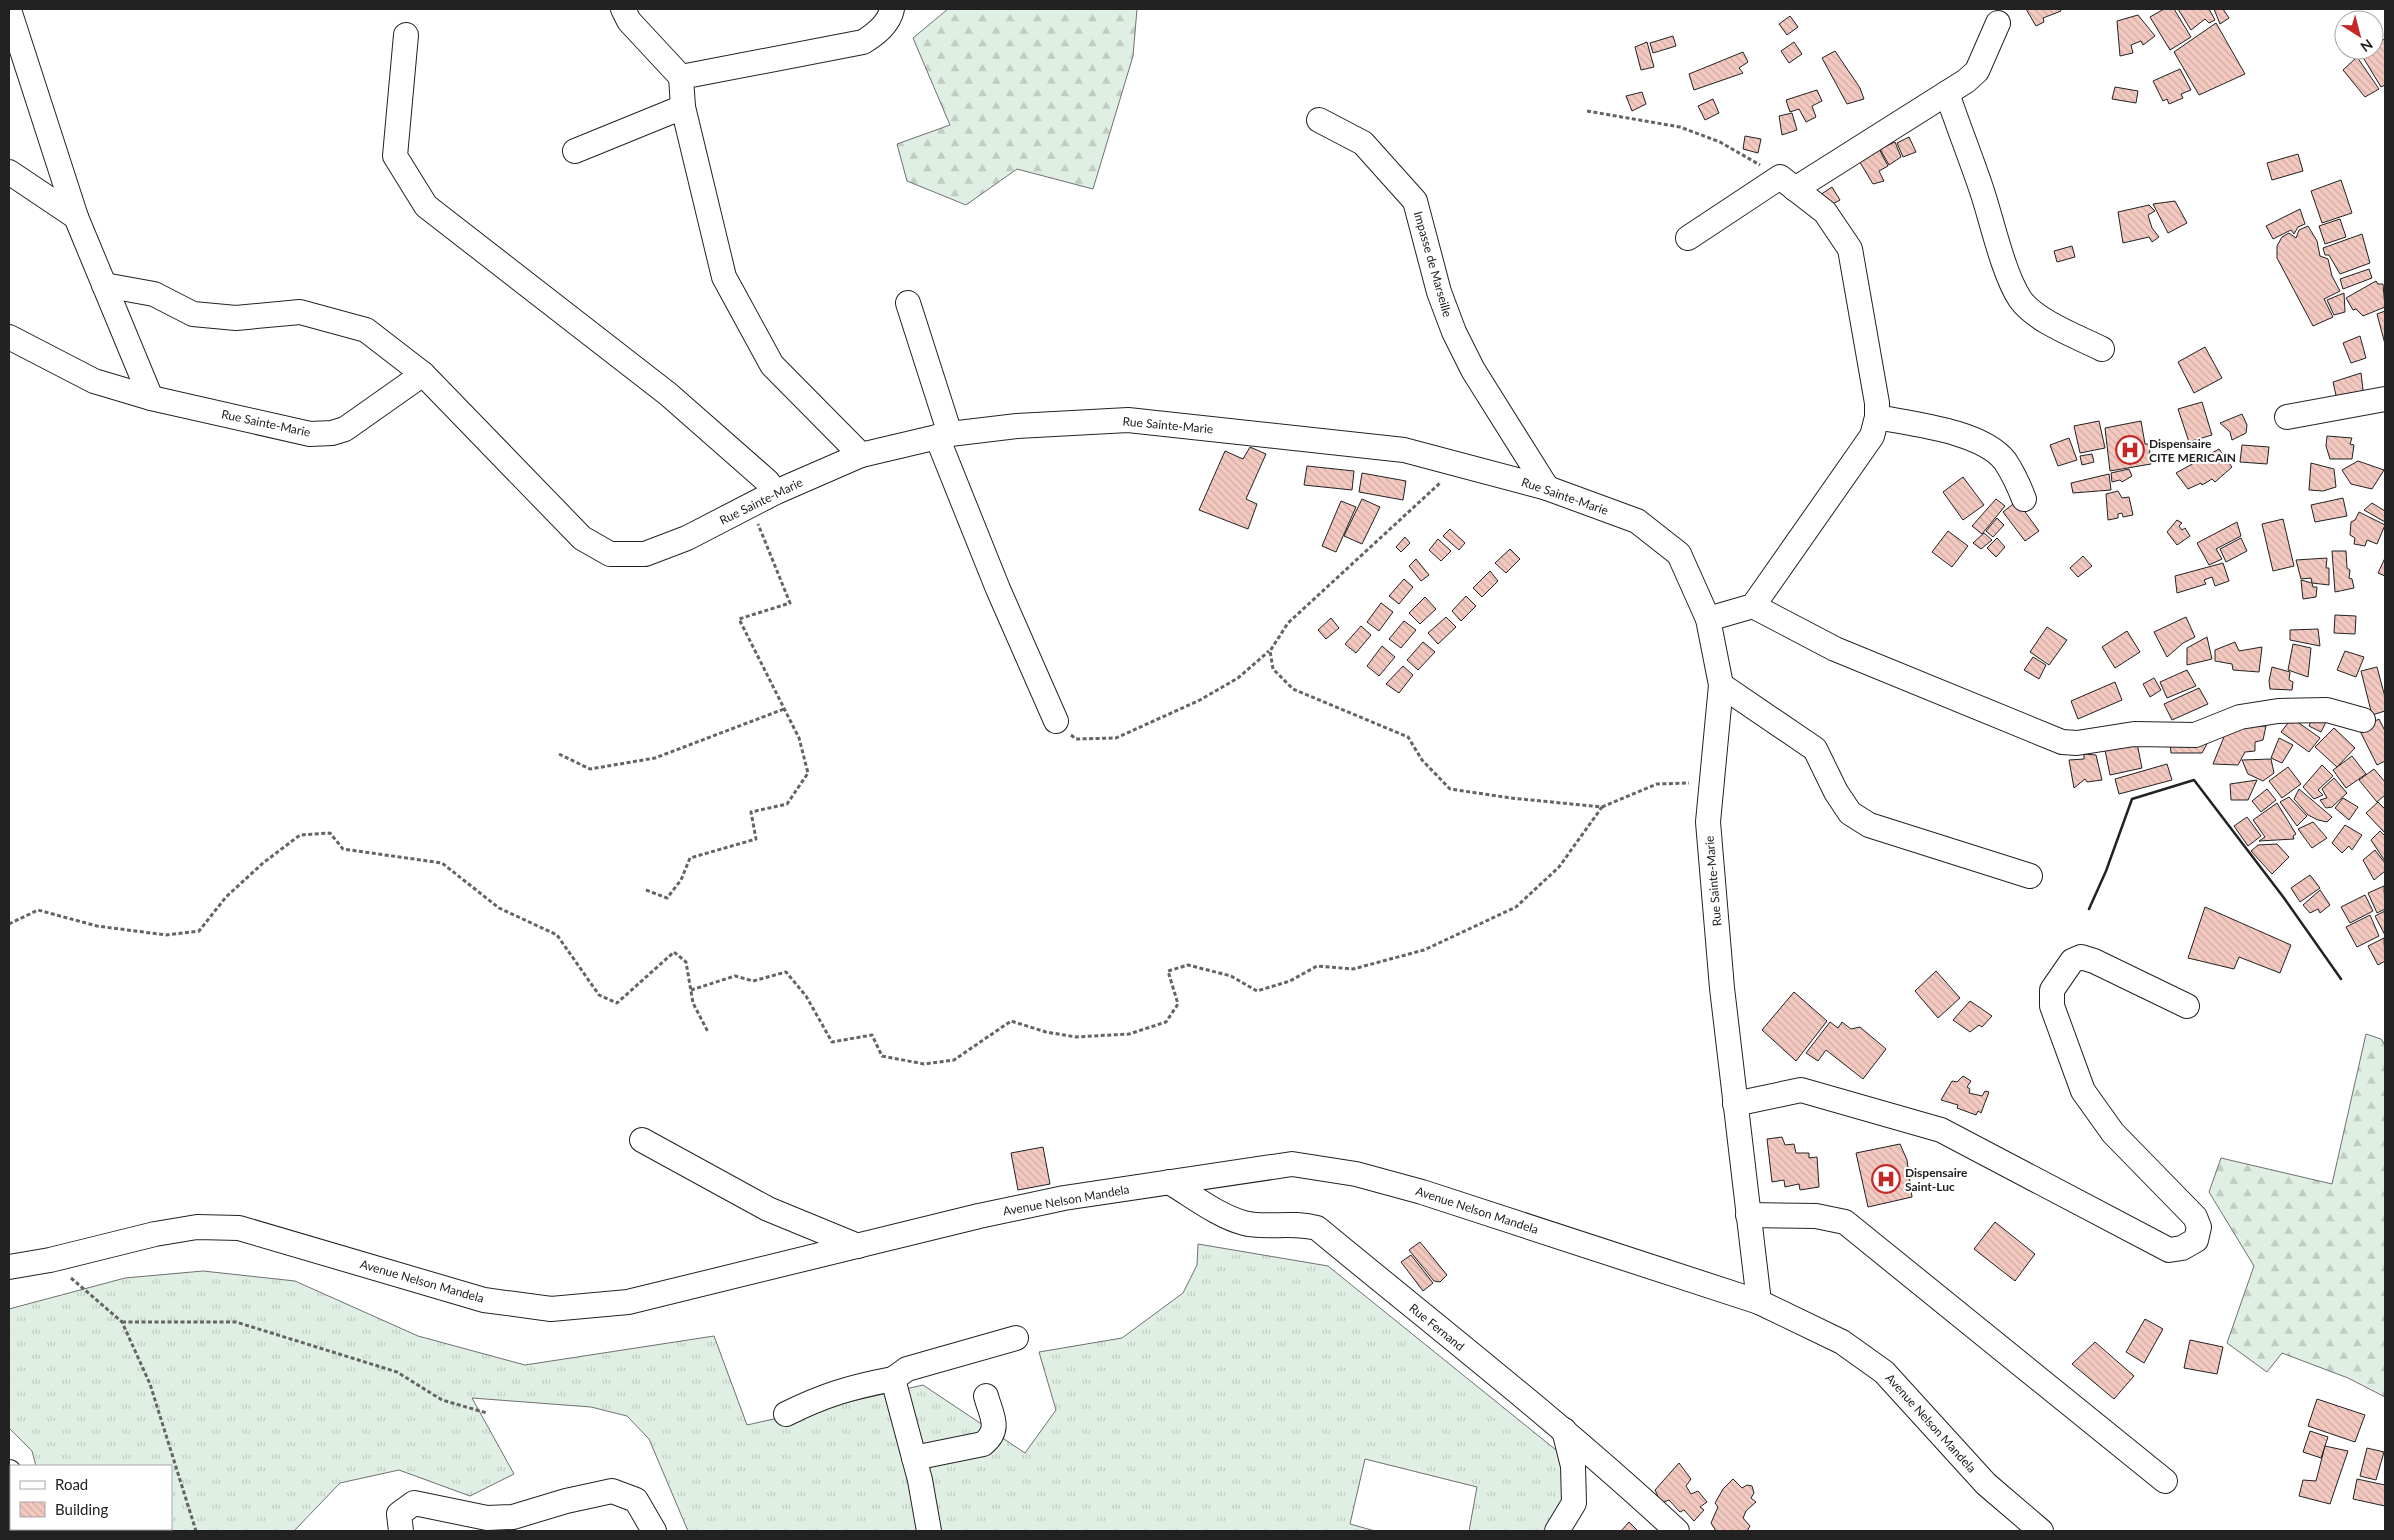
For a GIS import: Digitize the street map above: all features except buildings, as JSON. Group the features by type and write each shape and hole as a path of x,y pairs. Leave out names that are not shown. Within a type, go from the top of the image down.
{"street":[{"path":"623,9 629,21 681,77 683,107 724,277 772,365 861,455"},
{"path":"681,77 863,42 877,34 891,15 892,9"},
{"path":"9,10 76,217 151,398"},
{"path":"1688,238 1948,93 1977,71 1998,23"},
{"path":"406,35 395,156 426,206 668,394 767,481 776,492"},
{"path":"1948,93 1959,130 1982,189 2004,263 2020,299 2032,311 2102,348"},
{"path":"575,151 683,107"},
{"name":"Impasse de Marseille","path":"1319,120 1363,143 1415,200 1439,292 1454,332 1473,370 1546,488"},
{"path":"9,172 76,217"},
{"path":"1708,618 1753,606 1872,436 1877,417 1877,403 1850,249 1824,212 1788,183"},
{"path":"104,285 154,294 193,314 236,318 300,312 366,330 424,374"},
{"path":"908,303 943,435 998,589 1056,722"},
{"name":"Rue Sainte-Marie","path":"9,337 94,381 151,398 310,434 332,433 345,429 424,374 582,538 610,554 645,554 687,538 776,492 861,455 943,435 1017,426 1128,420 1404,450 1460,463 1546,488 1637,521 1679,554 1708,618 1721,685 1708,822 1735,1104 1759,1302"},
{"path":"2287,417 2385,399"},
{"path":"1877,417 1962,434 1984,445 2004,460 2018,482 2024,499"},
{"path":"1753,606 1834,649 2062,742 2077,743 2134,734 2196,735 2240,717 2278,711 2327,710 2363,720"},
{"path":"1721,685 1815,749 1836,792 1850,813 1869,825 2030,876"},
{"path":"1735,1104 1801,1090 1942,1130 2169,1250 2182,1248 2196,1240 2199,1227 2194,1217 2113,1133 2083,1091 2052,1006 2052,990 2072,961 2081,957 2094,961 2186,1006"},
{"path":"642,1140 768,1209 858,1246"},
{"name":"Avenue Nelson Mandela","path":"9,1267 50,1260 155,1234 196,1227 239,1228 484,1300 552,1309 628,1302 979,1216 1064,1198 1292,1164 1356,1174 1422,1192 1759,1302 1842,1342 1884,1372 1986,1484 2041,1531"},
{"name":"Rue Fernand","path":"1169,1182 1224,1214 1245,1223 1303,1224 1317,1228 1608,1467 1677,1531"},
{"path":"1748,1215 1816,1216 1845,1222 2165,1481"},
{"path":"786,1414 852,1386 893,1379 907,1369 1016,1338"},
{"path":"893,1379 914,1458 929,1531"},
{"path":"914,1458 983,1444 989,1439 995,1427 986,1396"},
{"path":"1557,1531 1574,1503 1573,1466 1564,1430"},
{"path":"401,1531 399,1514 414,1503 487,1518 513,1517 566,1501 612,1491 636,1500 654,1531"}],"path":[{"path":"1587,111 1680,127 1720,142 1788,183"},
{"path":"1056,722 1076,739 1116,738 1200,700 1238,678 1270,651 1288,624 1460,463"},
{"path":"646,890 667,898 681,880 690,858 756,839 751,812 787,804 808,773 799,738 739,620 790,603 750,505"},
{"path":"1270,651 1273,669 1293,689 1408,737 1422,760 1450,789 1511,798 1602,807 1657,784 1712,783"},
{"path":"559,754 590,770 655,758 784,709"},
{"path":"691,990 735,976 753,981 786,972 806,996 832,1042 872,1035 882,1056 924,1064 954,1060 1011,1021 1046,1032 1076,1037 1129,1034 1166,1022 1178,1004 1168,970 1188,966 1231,976 1257,991 1290,981 1317,966 1353,969 1424,950 1516,907 1559,867 1602,807"},
{"path":"9,924 38,910 97,926 166,934 199,931 226,897 263,863 300,835 330,833 343,849 442,863 499,908 557,935 599,995 617,1003 674,952 686,962 693,1003 708,1032"},
{"path":"50,1260 122,1322 150,1384 196,1531"},
{"path":"122,1322 236,1322 397,1372 442,1400 487,1413"}],"green space":[{"path":"948,9 1137,9 1133,56 1093,189 1017,169 966,205 907,181 897,144 950,125 913,38"},
{"path":"2366,1034 2381,1039 2385,1045 2385,1397 2348,1378 2282,1353 2267,1372 2227,1343 2254,1266 2209,1192 2221,1158 2332,1184"},
{"path":"1198,1244 1328,1266 1561,1454 1565,1531 1469,1531 1477,1487 1365,1459 1350,1524 1375,1531 688,1531 649,1439 627,1416 591,1407 472,1398 514,1474 470,1496 399,1470 340,1483 294,1531 49,1531 172,1530 172,1465 36,1465 32,1451 9,1428 9,1309 125,1278 203,1271 295,1281 418,1336 525,1365 714,1336 747,1425 923,1385 1025,1453 1056,1410 1039,1352 1122,1338 1183,1293 1197,1265"}],"wall":[{"path":"2089,909 2106,871 2132,799 2194,780 2284,898 2341,979"}],"place":[{"name":"Dispensaire CITE MERICAIN","path":"2130,450"},
{"name":"Dispensaire Saint-Luc","path":"1886,1179"}]}
